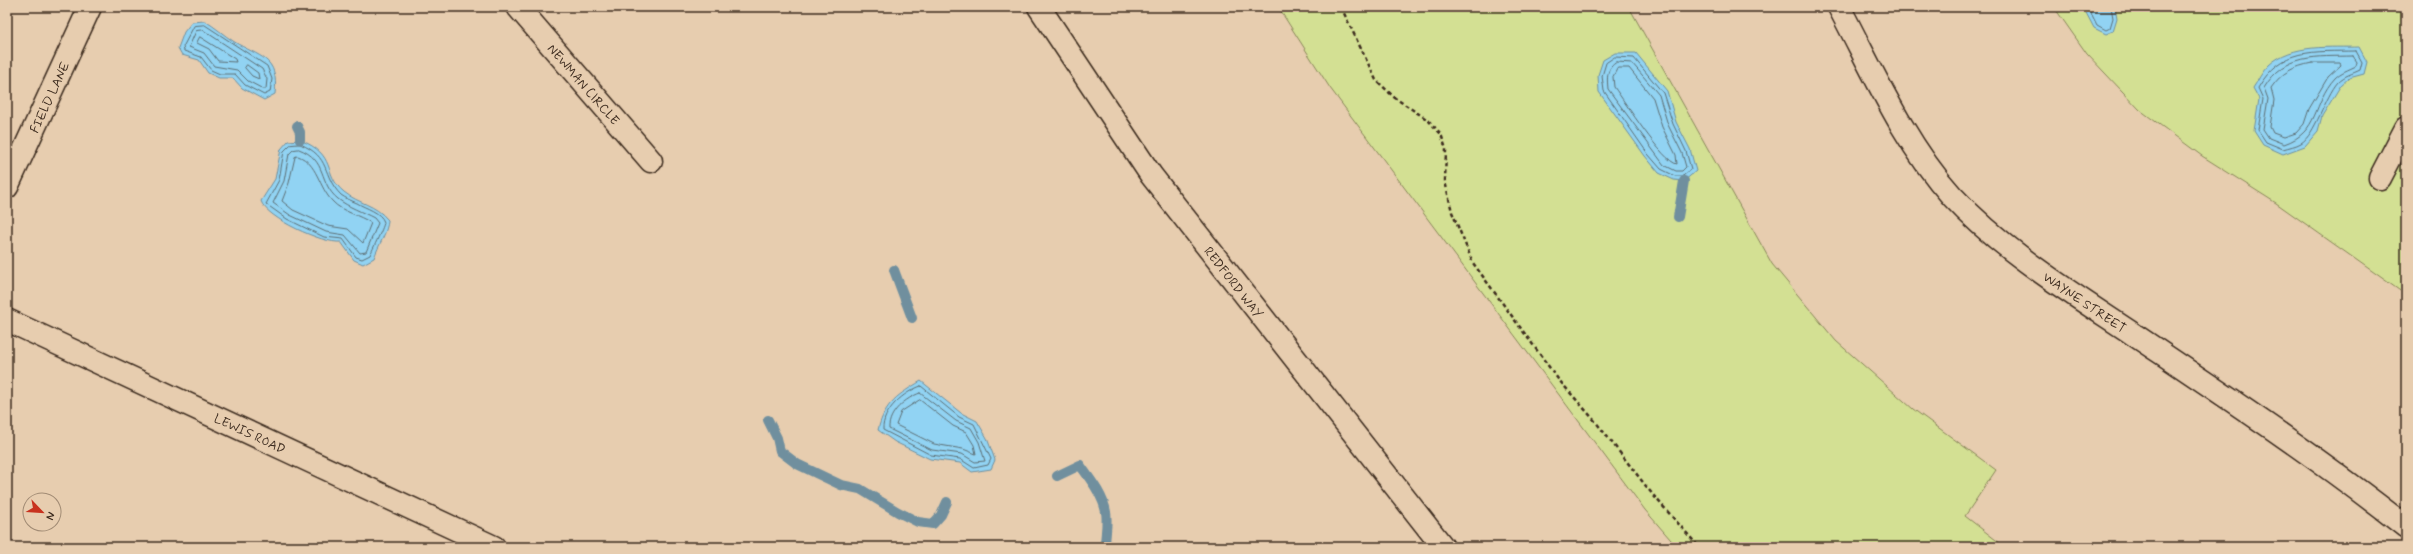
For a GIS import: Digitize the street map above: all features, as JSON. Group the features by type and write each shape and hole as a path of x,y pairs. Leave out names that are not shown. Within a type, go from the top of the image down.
{"street":[{"name":"FIELD LANE","path":"7,187 90,7"},
{"name":"NEWMAN CIRCLE","path":"518,7 651,162"},
{"name":"REDFORD WAY","path":"1039,7 1151,175 1443,547"},
{"name":"WAYNE STREET","path":"1839,7 1908,134 1926,164 1952,196 2006,246 2292,442 2406,527"},
{"path":"2380,178 2406,128"},
{"name":"LEWIS ROAD","path":"7,320 494,547"}],"path":[{"path":"1340,7 1376,80 1395,98 1428,120 1441,134 1446,149 1446,181 1452,212 1473,263 1558,379 1595,421 1653,495 1699,547"}],"green space":[{"path":"1278,7 1629,7 1772,264 1836,341 1913,409 1996,470 1965,516 2005,547 1677,547 1645,510 1330,88"},
{"path":"2054,7 2406,7 2406,295 2276,203 2202,156 2140,110 2087,54"}],"water":[{"path":"2083,7 2115,7 2117,18 2113,31 2106,34 2094,28"},
{"path":"205,21 233,41 259,55 271,65 274,72 275,94 264,100 242,88 233,78 219,78 208,73 199,60 182,55 178,48 184,32 192,22"},
{"path":"2324,47 2359,47 2367,62 2364,74 2349,78 2341,85 2322,116 2318,131 2305,146 2283,154 2263,145 2254,131 2259,99 2253,88 2267,67 2278,58 2300,50"},
{"path":"1615,53 1636,53 1667,91 1676,122 1690,149 1696,171 1684,181 1674,180 1659,173 1599,92 1598,75 1603,60"},
{"path":"300,140 320,152 325,158 337,185 344,192 372,207 388,220 385,234 374,258 363,264 354,260 341,242 333,242 322,239 296,229 273,215 265,208 261,201 275,179 281,149 288,141"},
{"path":"921,381 961,413 977,421 987,438 995,460 991,469 972,472 960,463 930,459 895,442 878,430 884,412 894,400 899,395"}],"waterway":[{"path":"297,126 300,132 300,140"},
{"path":"1678,217 1684,181"},
{"path":"894,270 912,318"},
{"path":"768,420 777,438 780,451 797,464 841,485 860,489 918,522 933,524 941,515 947,502"},
{"path":"1057,476 1080,465 1092,482 1102,499 1107,516 1105,547"}]}
